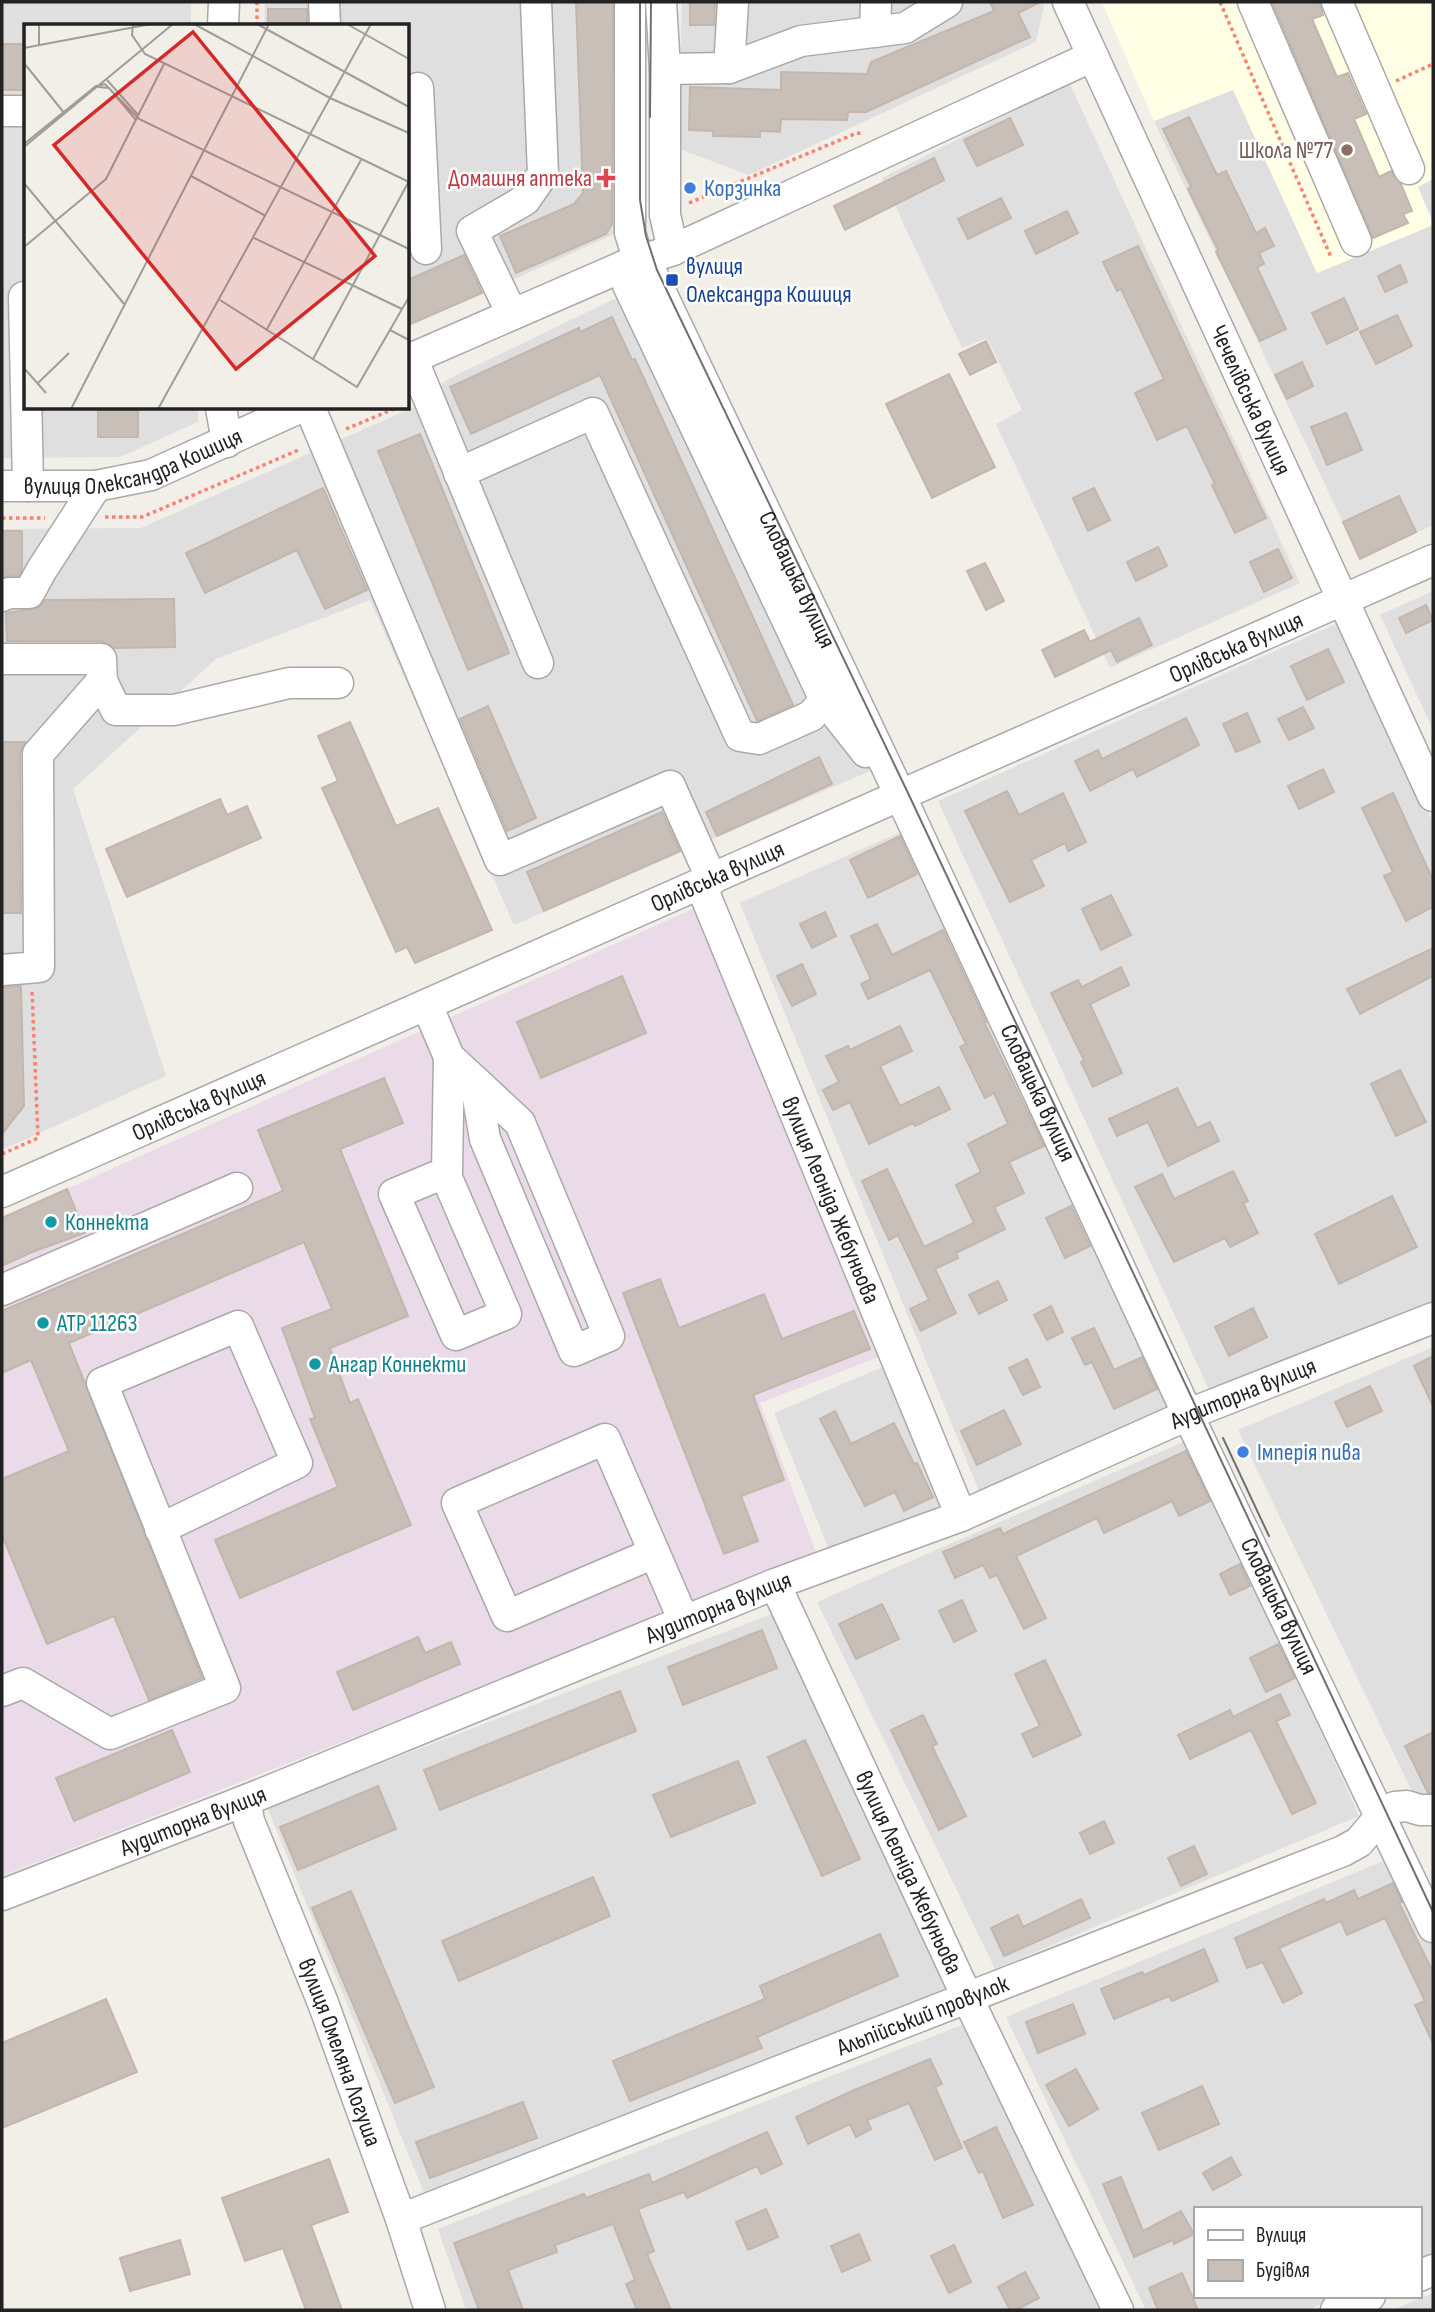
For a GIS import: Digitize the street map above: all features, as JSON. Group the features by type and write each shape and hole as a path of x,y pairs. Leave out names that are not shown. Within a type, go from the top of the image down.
{"street":[{"path":"223,2 223,24"},
{"path":"324,2 325,24"},
{"path":"418,88 417,253 472,231 525,200 543,174 536,2"},
{"name":"Словацька вулиця","path":"630,2 630,233 636,262 901,797 1188,1415 1433,1927"},
{"path":"661,2 665,69 665,215 673,250"},
{"path":"729,68 733,2"},
{"path":"875,32 876,2"},
{"path":"665,69 729,68 801,41 905,28 947,2"},
{"name":"Чечелівська вулиця","path":"1068,2 1433,796"},
{"path":"1253,2 1356,241"},
{"path":"1337,2 1409,169"},
{"path":"538,663 410,359 636,262 673,250 1093,57"},
{"path":"2,111 24,111"},
{"path":"472,231 512,314"},
{"path":"636,262 628,285 825,700 901,797"},
{"path":"15,486 24,297"},
{"path":"221,410 228,442"},
{"name":"вулиця Леоніда Жебуньова","path":"311,410 500,860 670,786 706,882 961,1516"},
{"name":"вулиця Олександра Кошиця","path":"15,486 96,486 151,475 228,442 281,412"},
{"path":"459,473 593,413 740,736 759,738 811,716 825,700"},
{"path":"2,596 9,593 29,593 96,486"},
{"name":"Орлівська вулиця","path":"2,1192 1433,560"},
{"path":"2,659 101,659 102,681 116,710 174,710 289,683 338,683"},
{"path":"2,970 39,967 38,754 102,681"},
{"path":"427,1005 449,1057 447,1178 506,1314 456,1335 394,1194 447,1171"},
{"path":"449,1057 475,1081 520,1124 609,1336 574,1351 485,1139 475,1081"},
{"path":"2,1290 237,1188"},
{"name":"Аудиторна вулиця","path":"2,1895 249,1799 775,1584 961,1516 1188,1415 1433,1318"},
{"path":"2,1691 23,1683 110,1734 225,1688 160,1529 102,1384 238,1326 296,1462 160,1529"},
{"path":"654,1553 507,1616 457,1503 605,1439 684,1621"},
{"name":"вулиця Леоніда Жебуньова","path":"775,1584 968,1999 1118,2310"},
{"name":"вулиця Омеляна Логуша","path":"249,1799 249,1821 323,2003 401,2219 430,2310"},
{"path":"1381,1815 1395,1807 1433,1810"},
{"name":"Альпійський провулок","path":"401,2219 1343,1851 1359,1842 1381,1815"},
{"path":"1336,2310 1365,2298"}],"path":[{"path":"257,2 257,24"},
{"path":"1220,2 1331,257"},
{"path":"1375,90 1433,64"},
{"path":"665,215 690,202 858,133 870,134"},
{"path":"2,1154 38,1138 32,968"}],"shaded area":[{"path":"2,2 191,2 191,24 24,24 24,410 198,410 198,422 120,457 2,458"},
{"path":"265,2 618,2 621,231 410,326 410,24 264,24"},
{"path":"682,2 1042,2 1044,6 1036,42 749,175 677,148"},
{"name":"Школа №77","path":"1102,2 1433,2 1433,179 1418,187 1433,225 1317,273 1233,90 1154,121"},
{"path":"1069,82 1300,583 1110,668 996,424 1022,410 987,338 962,348 882,178"},
{"path":"1233,89 1317,273 1433,225 1433,525 1360,559 1154,121"},
{"path":"1433,179 1433,221 1417,186"},
{"path":"637,288 870,771 514,925 370,600 216,659 73,789 166,1076 2,1150 2,529 141,528 410,410 423,403 446,380"},
{"path":"1433,591 1433,730 1380,615"},
{"path":"1338,623 1433,822 1433,1303 1210,1392 938,801"},
{"path":"905,830 1179,1409 979,1491 740,903"},
{"path":"697,907 884,1355 760,1403 817,1555 2,1876 2,1218"},
{"path":"1433,1347 1433,1793 1416,1800 1238,1430"},
{"path":"885,1366 949,1508 830,1552 774,1413"},
{"path":"1190,1439 1359,1816 995,1969 817,1602"},
{"path":"777,1612 947,1989 425,2195 267,1807"},
{"path":"1393,1857 1433,1943 1433,2257 1421,2262 1421,2207 1194,2207 1194,2298 1335,2298 1307,2310 1146,2310 1006,2017"},
{"path":"962,2025 1110,2310 466,2310 438,2229"},
{"path":"1433,2293 1433,2310 1393,2310"}],"building":[{"path":"576,2 613,2 612,224 606,234 516,273 500,236 574,204 583,193"},
{"path":"690,2 715,2 714,25 690,25"},
{"path":"990,2 1040,2 1018,13 1030,37 866,112 848,112 847,120 781,119 780,132 760,131 760,137 713,136 713,131 689,130 690,87 781,90 781,72 867,74 871,62 994,11"},
{"path":"1272,2 1320,2 1323,15 1312,19 1337,77 1348,73 1366,114 1354,119 1379,177 1391,171 1401,184 1412,211 1403,214 1408,223 1373,238"},
{"path":"268,9 307,9 307,24 268,24"},
{"path":"2,44 24,44 24,90 2,90"},
{"path":"1189,117 1217,175 1226,171 1256,233 1265,228 1274,246 1259,253 1264,264 1257,267 1286,329 1260,341 1216,252 1218,250 1188,189 1191,187 1163,129"},
{"path":"1010,118 1023,145 977,166 964,140"},
{"path":"934,158 944,180 845,230 834,206"},
{"path":"1001,198 1011,218 968,239 958,219"},
{"path":"1067,211 1078,233 1036,254 1025,231"},
{"path":"1138,246 1266,518 1235,533 1187,426 1157,440 1135,393 1164,379 1121,289 1117,291 1103,262"},
{"path":"464,255 482,293 410,324 410,279"},
{"path":"1400,265 1407,282 1385,292 1378,276"},
{"path":"1344,298 1358,329 1327,344 1312,313"},
{"path":"1397,315 1412,346 1376,364 1360,332"},
{"path":"612,317 632,360 635,359 793,705 757,721 600,375 471,434 450,387 579,328 580,332"},
{"path":"986,341 996,362 970,375 959,354"},
{"path":"1302,362 1313,386 1287,399 1275,375"},
{"path":"949,374 995,467 932,498 886,404"},
{"path":"98,410 138,410 138,437 98,437"},
{"path":"1346,413 1362,450 1327,465 1311,427"},
{"path":"420,434 509,653 468,670 378,451"},
{"path":"323,488 367,590 325,609 297,550 205,593 186,553"},
{"path":"1094,488 1110,520 1088,531 1073,498"},
{"path":"1399,496 1416,532 1360,559 1343,522"},
{"path":"2,531 22,531 22,569 19,576 2,577"},
{"path":"1158,547 1167,566 1136,581 1127,562"},
{"path":"1278,549 1292,578 1264,592 1250,562"},
{"path":"985,563 1004,601 986,610 967,571"},
{"path":"174,599 175,647 114,648 101,641 7,641 6,613 37,608 45,600"},
{"path":"1426,605 1433,620 1406,633 1399,618"},
{"path":"1139,618 1152,645 1117,662 1111,650 1055,677 1042,650 1084,630 1090,642"},
{"path":"1328,649 1344,682 1307,700 1291,666"},
{"path":"488,706 536,818 507,831 460,719"},
{"path":"1303,707 1314,728 1289,740 1278,719"},
{"path":"1247,713 1260,742 1236,752 1223,724"},
{"path":"1186,718 1199,745 1137,777 1133,769 1090,791 1075,761 1098,750 1102,759"},
{"path":"350,722 396,826 438,808 492,930 415,963 407,947 396,952 322,788 338,781 318,736"},
{"path":"2,742 25,742 20,754 21,913 2,913"},
{"path":"819,757 832,784 717,836 706,812"},
{"path":"1323,769 1334,792 1299,809 1288,786"},
{"path":"1007,791 1019,815 1063,793 1086,842 1068,851 1065,843 1031,860 1044,886 1010,902 965,811"},
{"path":"1393,793 1433,880 1433,907 1406,921 1384,876 1393,872 1362,808"},
{"path":"220,799 227,815 247,806 261,838 127,897 106,849"},
{"path":"662,812 680,851 544,911 527,872"},
{"path":"900,836 917,874 868,898 850,860"},
{"path":"1111,895 1131,935 1101,950 1082,909"},
{"path":"825,912 836,936 812,948 800,924"},
{"path":"877,924 892,955 943,930 1044,1146 1009,1162 1024,1193 994,1207 1005,1229 956,1253 958,1258 935,1269 956,1313 921,1331 910,1309 929,1300 898,1235 889,1240 862,1181 887,1169 924,1247 974,1223 956,1185 981,1172 968,1144 1008,1124 994,1093 985,1098 960,1047 966,1044 930,970 868,999 861,984 871,979 851,936"},
{"path":"1433,948 1433,976 1360,1014 1347,989"},
{"path":"802,964 816,994 792,1006 777,976"},
{"path":"1121,967 1129,985 1090,1004 1122,1073 1093,1087 1081,1062 1084,1060 1051,993 1078,980 1082,987"},
{"path":"622,976 646,1033 541,1078 517,1022"},
{"path":"21,986 24,1106 2,1134 2,987"},
{"path":"900,1026 912,1051 880,1066 900,1106 939,1087 950,1109 869,1144 850,1102 833,1110 823,1090 839,1082 826,1056 848,1046 850,1050"},
{"path":"1400,1070 1426,1122 1396,1136 1371,1084"},
{"path":"384,1078 403,1123 340,1149 408,1316 330,1348 350,1403 358,1399 411,1525 240,1598 215,1540 338,1487 310,1419 315,1418 282,1328 332,1309 304,1242 69,1343 202,1678 149,1700 114,1616 47,1644 2,1535 2,1479 69,1451 31,1360 2,1373 2,1311 283,1191 258,1130"},
{"path":"1177,1088 1197,1128 1210,1122 1219,1141 1168,1166 1148,1122 1117,1136 1109,1119"},
{"path":"1233,1171 1248,1201 1243,1203 1258,1233 1230,1247 1225,1238 1174,1262 1135,1187 1162,1174 1174,1199"},
{"name":"Коннекта","path":"67,1189 85,1233 2,1266 2,1218"},
{"path":"1392,1196 1417,1247 1339,1284 1315,1234"},
{"path":"1071,1206 1090,1246 1065,1258 1046,1218"},
{"path":"660,1279 679,1328 764,1294 782,1339 854,1311 870,1349 753,1395 784,1480 741,1496 758,1541 724,1554 623,1293"},
{"path":"998,1281 1007,1300 979,1314 969,1295"},
{"path":"1051,1306 1063,1332 1047,1340 1034,1315"},
{"path":"1253,1308 1267,1337 1229,1356 1215,1327"},
{"path":"1094,1328 1114,1370 1142,1357 1157,1389 1114,1409 1092,1362 1085,1365 1072,1338"},
{"path":"1433,1356 1433,1406 1414,1366"},
{"path":"1027,1359 1040,1387 1023,1395 1009,1368"},
{"path":"1370,1386 1382,1411 1347,1427 1335,1402"},
{"path":"1004,1410 1021,1444 977,1465 961,1431"},
{"path":"835,1411 851,1444 894,1423 933,1497 904,1511 895,1492 865,1506 820,1419"},
{"path":"1186,1451 1210,1501 1179,1516 1172,1501 1104,1533 1097,1518 1016,1556 1046,1618 1024,1629 997,1575 990,1578 983,1565 955,1578 943,1552 1000,1528 1003,1534"},
{"path":"1240,1564 1250,1586 1230,1595 1220,1574"},
{"path":"962,1600 976,1631 954,1642 939,1611"},
{"path":"882,1604 899,1639 856,1659 839,1624"},
{"path":"762,1630 777,1668 683,1705 668,1667"},
{"path":"418,1637 425,1653 451,1642 460,1664 353,1710 337,1672"},
{"path":"1278,1644 1295,1678 1266,1692 1250,1658"},
{"path":"1045,1660 1081,1735 1033,1757 1022,1734 1040,1726 1015,1674"},
{"path":"620,1691 636,1731 440,1810 424,1770"},
{"path":"1280,1694 1290,1715 1276,1721 1316,1803 1292,1814 1251,1730 1190,1759 1178,1735 1230,1710 1233,1717"},
{"path":"923,1715 937,1744 932,1746 966,1816 939,1830 891,1730"},
{"path":"172,1730 190,1772 74,1821 56,1778"},
{"path":"1433,1732 1433,1793 1428,1793 1405,1746"},
{"path":"805,1740 860,1859 822,1876 768,1757"},
{"path":"738,1761 755,1803 671,1837 653,1795"},
{"path":"378,1786 396,1829 298,1870 280,1827"},
{"path":"1104,1821 1114,1843 1090,1854 1080,1833"},
{"path":"1194,1846 1207,1874 1181,1886 1168,1858"},
{"path":"593,1877 610,1916 459,1981 442,1941"},
{"path":"1393,1883 1402,1902 1399,1903 1433,1972 1433,2043 1415,2005 1425,2001 1385,1918 1347,1935 1341,1921 1279,1948 1302,1993 1283,2003 1263,1962 1247,1968 1235,1938 1324,1899 1326,1903 1354,1890 1358,1899"},
{"path":"351,1891 434,2087 395,2103 312,1908"},
{"path":"1081,1899 1090,1918 1004,1956 991,1928 1018,1915 1023,1927"},
{"path":"880,1934 898,1976 757,2037 762,2048 630,2101 613,2061 765,1999 760,1986"},
{"path":"1204,1949 1218,1981 1172,2001 1169,1996 1114,2019 1101,1989 1142,1972 1144,1975"},
{"path":"106,1999 137,2072 2,2128 2,2043"},
{"path":"1073,2004 1085,2034 1038,2053 1026,2022"},
{"path":"930,2059 942,2084 935,2087 962,2148 935,2160 909,2103 867,2120 871,2129 856,2137 850,2124 808,2144 796,2117"},
{"path":"1076,2069 1098,2109 1069,2126 1046,2085"},
{"path":"1202,2086 1219,2124 1159,2150 1142,2113"},
{"path":"523,2102 537,2138 430,2178 416,2142"},
{"path":"996,2127 1033,2205 1003,2218 983,2171 979,2173 964,2142"},
{"path":"767,2132 782,2164 761,2174 757,2166 687,2198 684,2192 638,2209 654,2251 647,2254 671,2310 637,2310 626,2284 635,2280 613,2224 555,2245 557,2252 508,2270 523,2310 479,2310 454,2243 584,2194 586,2198 649,2174 652,2183"},
{"path":"1231,2157 1241,2175 1213,2190 1203,2173"},
{"path":"329,2159 348,2212 311,2225 342,2310 306,2310 283,2248 245,2261 222,2198"},
{"path":"1121,2177 1143,2231 1181,2211 1194,2234 1174,2244 1173,2240 1134,2257 1103,2184"},
{"path":"766,2209 778,2237 748,2250 736,2222"},
{"path":"859,2234 870,2260 842,2272 831,2246"},
{"path":"180,2240 190,2274 130,2291 120,2258"},
{"path":"954,2245 971,2282 949,2293 931,2256"},
{"path":"1025,2272 1039,2298 1016,2310 1010,2310 998,2287"},
{"path":"1182,2273 1198,2310 1158,2310 1149,2288"}],"tram line":[{"path":"640,2 640,200 646,236 657,270 908,793 1433,1912"},
{"path":"650,117 651,2"},
{"path":"1223,1438 1269,1536"}],"place":[{"name":"Школа №77","path":"1347,150"},
{"name":"Домашня аптека","path":"606,178"},
{"name":"Корзинка","path":"690,188"},
{"name":"вулиця Олександра Кошиця","path":"672,280"},
{"name":"Коннекта","path":"51,1222"},
{"name":"ATP 11263","path":"43,1323"},
{"name":"Ангар Коннекти","path":"315,1364"},
{"name":"Імперія пива","path":"1243,1452"}]}
